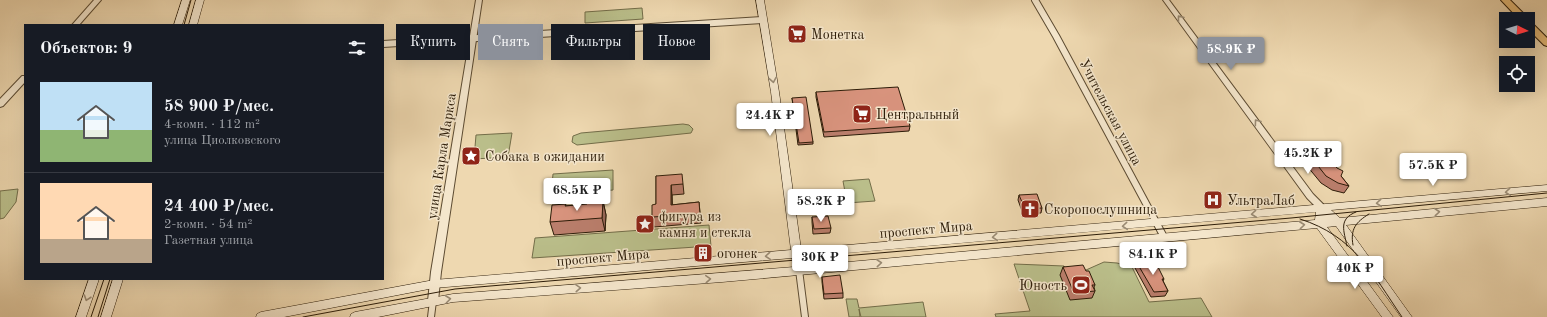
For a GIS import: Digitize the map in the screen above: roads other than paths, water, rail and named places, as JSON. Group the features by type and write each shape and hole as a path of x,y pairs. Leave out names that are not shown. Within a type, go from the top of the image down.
{"main road":[{"path":"178,24 186,0"},
{"path":"194,24 200,0"},
{"path":"760,0 762,20 775,92 799,270"},
{"path":"1506,0 1517,12"},
{"path":"1535,31 1547,43"},
{"name":"проспект Мира","path":"261,317 434,284 1157,223 1321,207 1547,188"},
{"name":"проспект Мира","path":"355,317 433,301 512,293 722,278 1547,202"},
{"path":"1321,207 1338,222 1407,317"},
{"path":"1321,207 1320,224 1388,317"},
{"path":"80,317 94,280"},
{"path":"106,317 118,280"}],"street":[{"path":"76,24 98,0"},
{"name":"улица Карла Маркса","path":"432,317 434,284 479,0"},
{"path":"1035,0 1040,0"},
{"name":"Учительская улица","path":"1035,0 1056,36 1164,237"},
{"path":"1166,0 1310,196 1321,207"},
{"path":"384,44 762,20"},
{"path":"0,104 24,79"},
{"path":"799,270 805,317"}],"tram line":[{"path":"184,24 191,0"},
{"path":"303,317 455,289 1291,218 1547,193"},
{"path":"1347,245 1344,222 1350,215 1356,212"},
{"path":"1353,245 1352,235 1355,226 1369,214"},
{"path":"1300,219 1319,226 1347,245"},
{"path":"1347,245 1371,271 1402,317"},
{"path":"91,317 104,280"},
{"path":"98,317 110,280"}],"place":[{"name":"Монетка","path":"797,34"},
{"name":"Центральный","path":"862,114"},
{"name":"Собака в ожидании","path":"471,156"},
{"name":"УльтраЛаб","path":"1213,200"},
{"name":"Скоропослушница","path":"1030,209"},
{"name":"фигура из камня и стекла","path":"645,224"},
{"name":"огонек","path":"703,253"},
{"name":"Юность","path":"1081,285"}]}
